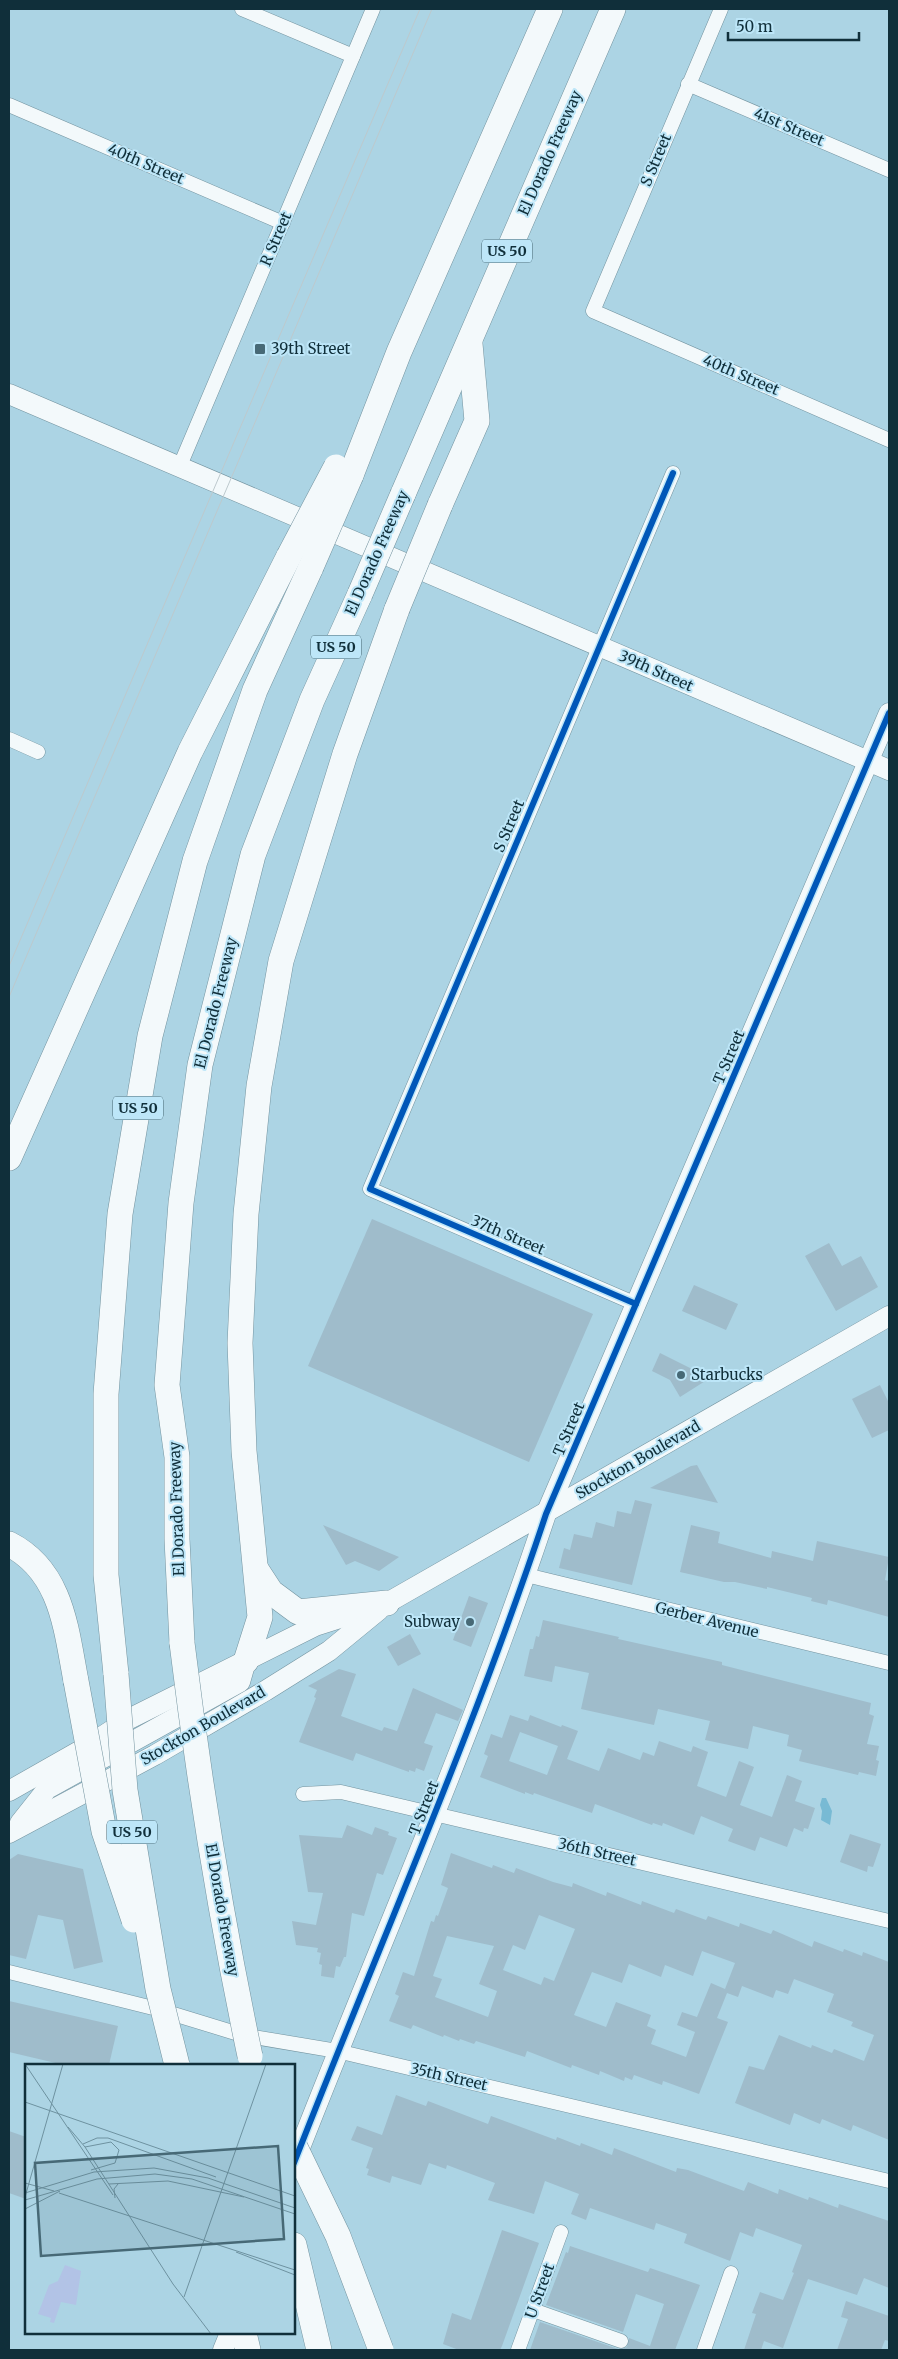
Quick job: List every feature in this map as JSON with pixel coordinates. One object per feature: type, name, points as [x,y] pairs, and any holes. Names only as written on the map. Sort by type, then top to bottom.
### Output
[{"type":"highway","points":[[9,1158],[190,752],[289,556],[344,471],[399,352],[550,9]]},
{"type":"highway","name":"El Dorado Freeway","points":[[252,2062],[230,1958],[197,1768],[182,1643],[177,1539],[177,1457],[167,1384],[181,1203],[200,1064],[253,855],[312,700],[360,594],[613,9]]},
{"type":"highway","points":[[246,1661],[260,1617],[244,1451],[240,1343],[246,1214],[259,1086],[281,961],[345,754],[397,609],[477,422],[469,340]]},
{"type":"highway","name":"US 50","points":[[177,2064],[158,1989],[125,1790],[106,1575],[106,1394],[120,1214],[150,1036],[195,861],[255,690],[311,567],[344,471]]},
{"type":"highway","points":[[9,1544],[34,1562],[48,1580],[62,1606],[104,1832],[158,1989]]},
{"type":"highway","points":[[254,1565],[271,1592],[298,1612],[387,1604]]},
{"type":"highway","points":[[295,2147],[338,2236],[381,2350]]},
{"type":"highway","points":[[295,2249],[319,2350]]},
{"type":"highway","points":[[230,2334],[231,2350]]},
{"type":"highway","points":[[244,2334],[248,2350]]},
{"type":"street","points":[[242,9],[353,56]]},
{"type":"street","name":"R Street","points":[[179,468],[373,9]]},
{"type":"street","name":"S Street","points":[[593,311],[721,9]]},
{"type":"street","name":"41st Street","points":[[688,84],[889,170]]},
{"type":"street","name":"40th Street","points":[[9,105],[283,223]]},
{"type":"street","name":"40th Street","points":[[593,311],[889,440]]},
{"type":"street","name":"39th Street","points":[[9,394],[889,770]]},
{"type":"street","name":"S Street","points":[[370,1189],[673,473]]},
{"type":"street","name":"T Street","points":[[295,2160],[337,2051],[435,1813],[526,1575],[546,1514],[889,714]]},
{"type":"street","points":[[9,739],[38,752]]},
{"type":"street","name":"37th Street","points":[[370,1189],[636,1304]]},
{"type":"street","name":"Stockton Boulevard","points":[[12,1832],[155,1755],[265,1691],[329,1651],[387,1604],[889,1316]]},
{"type":"street","name":"Gerber Avenue","points":[[526,1575],[889,1664]]},
{"type":"street","name":"Stockton Boulevard","points":[[9,1791],[129,1719],[314,1626],[387,1604]]},
{"type":"street","points":[[12,1832],[47,1789],[240,1682],[246,1661]]},
{"type":"street","name":"36th Street","points":[[303,1794],[341,1792],[889,1922]]},
{"type":"street","name":"35th Street","points":[[9,1972],[157,2009],[242,2035],[337,2051],[889,2180]]},
{"type":"street","name":"U Street","points":[[518,2350],[561,2232]]},
{"type":"street","points":[[704,2350],[731,2273]]},
{"type":"street","points":[[533,2310],[621,2341]]},
{"type":"street","points":[[224,2350],[230,2334]]},
{"type":"water","points":[[822,1798],[826,1798],[832,1811],[830,1825],[821,1820],[822,1811],[820,1805]]},
{"type":"building","points":[[372,1219],[593,1314],[529,1462],[308,1366]]},
{"type":"building","points":[[829,1243],[842,1266],[861,1256],[878,1287],[836,1311],[805,1256]]},
{"type":"building","points":[[694,1285],[738,1304],[726,1330],[682,1311]]},
{"type":"building","name":"Starbucks","points":[[660,1353],[710,1378],[680,1397],[670,1380],[652,1371]]},
{"type":"building","points":[[880,1385],[889,1403],[889,1430],[872,1438],[852,1399]]},
{"type":"building","points":[[697,1465],[718,1503],[650,1488],[691,1466]]},
{"type":"building","points":[[635,1500],[652,1504],[632,1585],[559,1568],[564,1548],[570,1550],[574,1534],[592,1538],[596,1522],[614,1527],[617,1511],[631,1514]]},
{"type":"building","points":[[323,1525],[399,1557],[379,1571],[355,1561],[346,1565]]},
{"type":"building","points":[[691,1525],[720,1532],[718,1543],[771,1558],[772,1551],[813,1561],[817,1541],[889,1557],[885,1580],[889,1581],[889,1617],[828,1600],[827,1605],[811,1601],[812,1598],[767,1587],[767,1589],[735,1582],[724,1582],[680,1572]]},
{"type":"building","name":"Subway","points":[[469,1596],[488,1603],[471,1647],[453,1640]]},
{"type":"building","points":[[543,1620],[722,1662],[722,1665],[871,1703],[869,1714],[874,1716],[867,1744],[879,1746],[876,1760],[879,1761],[876,1776],[859,1772],[858,1775],[799,1761],[802,1750],[787,1746],[789,1735],[753,1726],[748,1749],[705,1740],[710,1721],[658,1709],[654,1725],[581,1709],[589,1673],[555,1666],[552,1682],[524,1676],[530,1649],[533,1649],[536,1636],[539,1637]]},
{"type":"building","points":[[410,1634],[421,1654],[398,1666],[387,1647]]},
{"type":"building","points":[[339,1669],[356,1674],[341,1716],[382,1731],[384,1727],[397,1731],[413,1688],[463,1710],[458,1721],[436,1713],[424,1743],[433,1746],[424,1771],[416,1768],[415,1772],[409,1770],[409,1772],[356,1753],[353,1761],[299,1742],[316,1698],[314,1697],[317,1690],[308,1686]]},
{"type":"building","points":[[510,1715],[528,1721],[530,1715],[561,1727],[562,1725],[578,1731],[567,1759],[599,1771],[608,1748],[640,1760],[643,1752],[654,1756],[659,1741],[691,1752],[693,1746],[708,1752],[697,1786],[726,1797],[739,1761],[754,1767],[740,1805],[772,1817],[787,1775],[802,1781],[795,1801],[815,1808],[808,1829],[804,1828],[803,1832],[794,1828],[787,1847],[760,1837],[755,1851],[728,1841],[733,1829],[701,1816],[694,1835],[663,1823],[662,1826],[653,1823],[652,1825],[595,1804],[592,1813],[534,1793],[533,1795],[525,1792],[525,1794],[480,1777],[488,1756],[484,1754],[491,1734],[502,1738]],"holes":[[[520,1732],[558,1746],[547,1775],[509,1761]]]},
{"type":"building","points":[[347,1825],[372,1835],[375,1827],[389,1832],[388,1835],[397,1838],[383,1875],[377,1873],[364,1916],[352,1913],[346,1957],[344,1957],[340,1967],[336,1966],[334,1978],[321,1976],[322,1965],[319,1964],[321,1953],[317,1952],[318,1948],[296,1945],[292,1921],[316,1925],[323,1893],[308,1892],[299,1835],[342,1838]]},
{"type":"building","points":[[850,1834],[881,1844],[873,1867],[868,1866],[867,1872],[840,1862]]},
{"type":"building","points":[[451,1853],[492,1868],[493,1865],[514,1873],[516,1868],[553,1882],[572,1887],[573,1883],[606,1896],[607,1892],[641,1905],[642,1901],[674,1913],[676,1909],[706,1920],[708,1916],[739,1927],[740,1923],[771,1934],[773,1930],[812,1947],[814,1941],[843,1952],[844,1949],[862,1956],[863,1952],[889,1962],[889,2140],[853,2125],[851,2131],[822,2119],[820,2124],[794,2113],[790,2125],[735,2103],[749,2066],[764,2070],[779,2035],[811,2048],[812,2045],[832,2053],[834,2049],[864,2061],[874,2035],[851,2026],[853,2022],[827,2012],[834,1994],[794,1979],[788,1994],[776,1990],[773,1998],[742,1986],[738,1997],[727,1993],[717,2018],[728,2022],[699,2094],[663,2081],[662,2085],[634,2075],[632,2080],[625,2077],[624,2081],[600,2071],[599,2075],[572,2065],[571,2068],[527,2051],[525,2057],[476,2041],[474,2044],[460,2039],[459,2041],[413,2025],[411,2029],[389,2021],[399,1996],[395,1994],[403,1972],[414,1976],[431,1921],[434,1922],[436,1915],[438,1916],[448,1888],[441,1885]],"holes":[[[539,1915],[575,1929],[554,1981],[544,1977],[541,1985],[503,1970],[513,1945],[525,1950]],[[447,1936],[494,1946],[479,1984],[497,1991],[488,2017],[435,1997],[442,1979],[433,1976]],[[702,1951],[735,1963],[725,1989],[711,1983],[697,2017],[682,2012],[677,2025],[695,2032],[686,2057],[651,2044],[656,2030],[647,2026],[651,2015],[616,2002],[606,2027],[574,2015],[592,1972],[622,1983],[629,1964],[661,1977],[665,1965],[693,1976]]]},
{"type":"building","points":[[18,1854],[83,1869],[103,1962],[74,1969],[63,1920],[38,1915],[26,1959],[9,1955],[9,1860]]},
{"type":"building","points":[[9,2001],[118,2026],[109,2064],[60,2064],[9,2052]]},
{"type":"building","points":[[396,2095],[426,2106],[428,2101],[488,2124],[491,2116],[556,2140],[557,2137],[580,2146],[581,2143],[612,2155],[614,2148],[676,2172],[677,2168],[688,2170],[744,2191],[748,2182],[778,2194],[779,2189],[808,2200],[809,2197],[838,2208],[839,2204],[889,2221],[889,2288],[864,2278],[857,2295],[808,2279],[783,2348],[764,2341],[761,2350],[744,2350],[756,2314],[752,2313],[760,2292],[783,2300],[794,2273],[792,2272],[802,2245],[756,2228],[753,2237],[740,2232],[730,2261],[684,2243],[687,2234],[656,2223],[654,2230],[590,2208],[586,2220],[571,2214],[579,2194],[545,2181],[534,2214],[488,2200],[495,2183],[447,2165],[446,2169],[429,2163],[421,2185],[392,2176],[390,2183],[367,2175],[369,2169],[366,2168],[373,2148],[351,2140],[357,2126],[382,2135]]},
{"type":"building","points":[[9,2131],[25,2137],[25,2199],[9,2193]]},
{"type":"building","points":[[502,2230],[539,2243],[500,2350],[459,2350],[443,2344],[452,2313],[471,2320]]},
{"type":"building","points":[[570,2246],[648,2272],[650,2268],[700,2285],[675,2350],[530,2350],[540,2322],[618,2349],[627,2347],[629,2338],[650,2346],[664,2304],[636,2294],[623,2332],[546,2305]]},
{"type":"building","points":[[846,2301],[889,2316],[889,2341],[885,2340],[881,2350],[837,2350],[848,2319],[841,2317]]},
{"type":"tram line","points":[[9,966],[420,9]]},
{"type":"tram line","points":[[9,997],[432,9]]},
{"type":"cycle path","points":[[636,1304],[370,1189],[673,473]]},
{"type":"cycle path","points":[[295,2160],[488,1678],[546,1514],[889,713]]},
{"type":"place","name":"39th Street","points":[[260,349]]},
{"type":"place","name":"Starbucks","points":[[681,1375]]},
{"type":"place","name":"Subway","points":[[470,1622]]}]
